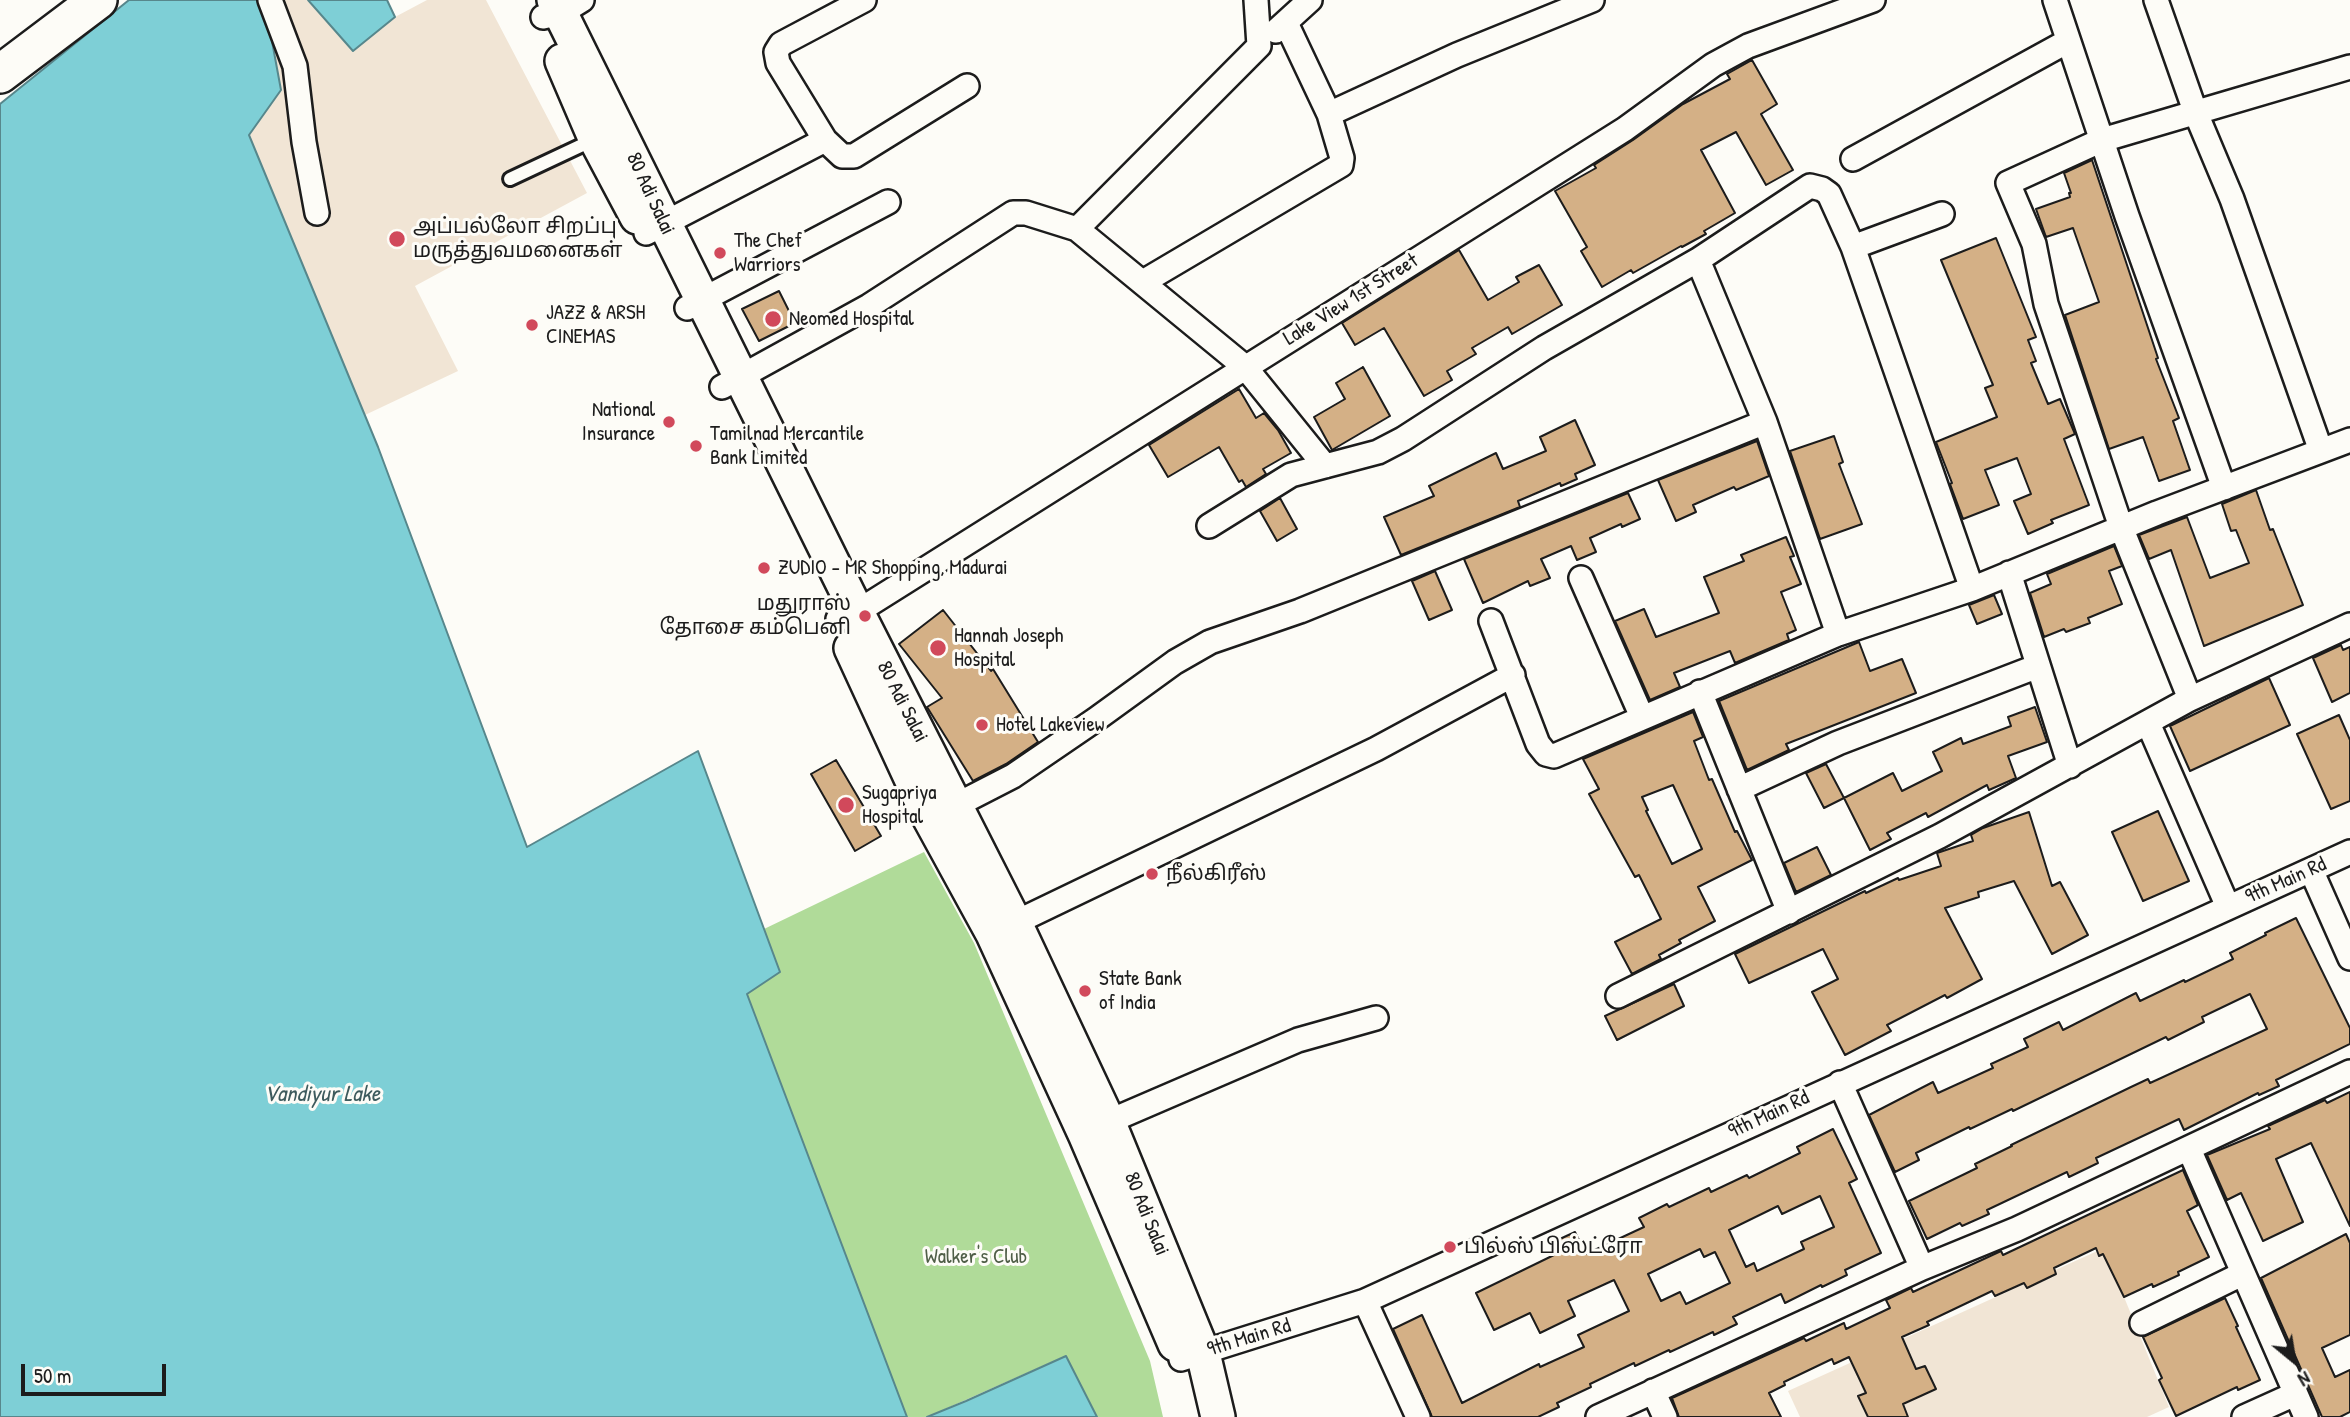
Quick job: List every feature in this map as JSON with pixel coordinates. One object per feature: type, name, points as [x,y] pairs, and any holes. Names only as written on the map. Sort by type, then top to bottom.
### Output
[{"type":"main road","points":[[0,47],[63,0]]},
{"type":"main road","points":[[0,55],[76,0]]},
{"type":"main road","points":[[0,67],[90,0]]},
{"type":"main road","points":[[0,74],[98,0]]},
{"type":"main road","name":"80 Adi Salai","points":[[555,6],[607,133],[848,616],[942,812],[1004,928],[1097,1127],[1218,1417]]},
{"type":"main road","name":"80 Adi Salai","points":[[1192,1356],[1195,1417]]},
{"type":"street","points":[[270,0],[295,66],[304,142],[317,213]]},
{"type":"street","points":[[864,0],[781,44],[776,52],[778,63],[825,140],[842,156],[854,156],[967,86]]},
{"type":"street","points":[[1256,0],[1259,46]]},
{"type":"street","points":[[1077,229],[1259,46],[1310,0]]},
{"type":"street","points":[[1329,114],[1457,55],[1592,0]]},
{"type":"street","name":"Lake View 1st Street","points":[[848,616],[1625,128],[1713,65],[1748,46],[1874,0]]},
{"type":"street","points":[[2055,0],[2224,488]]},
{"type":"street","points":[[2156,0],[2195,111],[2232,199],[2321,452]]},
{"type":"street","points":[[1143,282],[1341,166],[1342,158],[1329,114],[1286,23]]},
{"type":"street","points":[[1853,159],[2068,41]]},
{"type":"street","points":[[2190,699],[2121,527],[2046,304],[2035,244],[2007,183],[2102,140],[2350,67]]},
{"type":"street","points":[[654,228],[825,140]]},
{"type":"street","points":[[1209,526],[1291,475],[1378,452],[1403,439],[1544,348],[1698,260],[1811,186],[1829,194],[1853,247],[1972,589]]},
{"type":"street","points":[[694,304],[888,202]]},
{"type":"street","points":[[731,381],[869,306],[1013,213],[1027,213],[1077,229],[1245,367],[1325,466]]},
{"type":"street","points":[[1853,247],[1942,214]]},
{"type":"street","points":[[1698,260],[1765,422],[1838,634]]},
{"type":"street","points":[[942,812],[1013,776],[1175,662],[1210,642],[1300,611],[1765,422]]},
{"type":"street","points":[[1491,621],[1538,744],[1546,754],[1554,756],[1838,634],[1972,589],[2121,527],[2350,440]]},
{"type":"street","points":[[2009,573],[2070,766]]},
{"type":"street","points":[[1581,578],[1642,717]]},
{"type":"street","points":[[1618,996],[1940,836],[2190,699],[2350,625]]},
{"type":"street","points":[[1739,789],[1838,743],[2038,666]]},
{"type":"street","points":[[1004,928],[1376,749],[1513,676]]},
{"type":"street","points":[[1700,692],[1789,912]]},
{"type":"street","points":[[2148,723],[2228,907]]},
{"type":"street","name":"9th Main Rd","points":[[1192,1356],[1365,1301],[2350,852]]},
{"type":"street","points":[[2311,870],[2350,957]]},
{"type":"street","points":[[1097,1127],[1298,1040],[1377,1018]]},
{"type":"street","points":[[1598,1417],[1922,1268],[2017,1229],[2350,1072]]},
{"type":"street","points":[[1840,1083],[1922,1268]]},
{"type":"street","points":[[2189,1149],[2306,1417]]},
{"type":"street","points":[[2142,1323],[2242,1274]]},
{"type":"street","points":[[1365,1301],[1418,1417]]},
{"type":"street","points":[[1653,1391],[1665,1417]]},
{"type":"street","points":[[2244,1417],[2295,1394]]},
{"type":"lane","points":[[510,179],[607,133]]},
{"type":"shaded area","name":"அப்பல்லோ சிறப்பு மருத்துவமனைகள்","points":[[262,0],[308,0],[353,50],[395,17],[427,0],[486,0],[587,193],[415,286],[458,371],[365,415],[249,135],[281,90]]},
{"type":"shaded area","points":[[2104,1248],[2169,1407],[2147,1417],[1800,1417],[1788,1391]]},
{"type":"green space","name":"Walker's Club","points":[[924,852],[974,943],[1150,1361],[1163,1417],[1097,1417],[1065,1356],[927,1417],[907,1417],[747,994],[780,972],[764,929]]},
{"type":"water","name":"Vandiyur Lake","points":[[129,0],[262,0],[281,90],[249,135],[378,447],[527,847],[698,751],[780,972],[747,994],[907,1417],[0,1417],[0,104]]},
{"type":"water","points":[[308,0],[387,0],[395,17],[353,51]]},
{"type":"water","points":[[1066,1356],[1097,1417],[927,1417],[966,1401]]},
{"type":"building","points":[[1752,60],[1777,104],[1761,114],[1793,170],[1766,185],[1736,132],[1701,150],[1735,213],[1704,231],[1706,234],[1602,287],[1581,251],[1587,247],[1555,191],[1596,168],[1594,165],[1683,104],[1730,79],[1727,74]]},
{"type":"building","points":[[2092,160],[2158,358],[2156,359],[2179,418],[2173,421],[2190,470],[2159,481],[2143,437],[2109,449],[2065,315],[2099,302],[2073,228],[2046,237],[2036,209],[2070,197],[2064,173]]},
{"type":"building","points":[[1996,238],[2036,337],[2028,340],[2036,361],[2031,363],[2048,404],[2060,399],[2075,434],[2064,439],[2089,505],[2051,520],[2053,523],[2028,534],[2014,501],[2031,494],[2017,458],[1985,470],[1999,505],[1963,519],[1936,442],[1997,417],[1985,388],[1993,385],[1941,260]]},
{"type":"building","points":[[1459,250],[1488,300],[1519,282],[1516,277],[1539,265],[1562,305],[1512,334],[1508,327],[1472,348],[1476,354],[1447,371],[1452,380],[1424,396],[1384,328],[1355,345],[1342,323]]},
{"type":"building","points":[[779,291],[795,323],[759,341],[742,309]]},
{"type":"building","points":[[1363,367],[1390,416],[1332,450],[1314,417],[1345,399],[1336,383]]},
{"type":"building","points":[[1239,389],[1256,418],[1264,413],[1291,453],[1263,469],[1266,474],[1246,487],[1242,480],[1239,482],[1219,447],[1168,477],[1149,445]]},
{"type":"building","points":[[1575,420],[1595,465],[1575,474],[1577,479],[1561,486],[1560,483],[1518,501],[1520,507],[1401,555],[1384,517],[1434,496],[1429,486],[1496,453],[1503,469],[1546,451],[1540,437]]},
{"type":"building","points":[[1834,436],[1843,462],[1839,464],[1862,524],[1820,539],[1790,451]]},
{"type":"building","points":[[1757,441],[1769,476],[1736,490],[1734,487],[1693,505],[1696,512],[1676,521],[1658,480]]},
{"type":"building","points":[[2256,490],[2270,530],[2273,529],[2303,605],[2204,646],[2171,550],[2149,559],[2139,535],[2187,517],[2210,578],[2249,563],[2236,530],[2231,531],[2222,504]]},
{"type":"building","points":[[1628,493],[1640,519],[1590,538],[1596,552],[1577,560],[1571,546],[1541,559],[1550,578],[1530,586],[1528,581],[1483,603],[1464,559]]},
{"type":"building","points":[[1280,498],[1297,529],[1277,541],[1260,511]]},
{"type":"building","points":[[1786,537],[1794,556],[1790,557],[1801,584],[1781,592],[1796,630],[1787,634],[1789,640],[1735,663],[1730,651],[1674,673],[1680,687],[1650,700],[1615,621],[1644,609],[1656,637],[1719,613],[1704,577],[1744,561],[1741,555]]},
{"type":"building","points":[[2114,546],[2122,566],[2109,571],[2122,604],[2088,618],[2090,623],[2044,637],[2030,593],[2051,584],[2047,574]]},
{"type":"building","points":[[1435,571],[1452,610],[1429,620],[1412,581]]},
{"type":"building","points":[[1994,595],[2002,614],[1977,624],[1969,605]]},
{"type":"building","name":"Hotel Lakeview","points":[[943,610],[991,671],[993,669],[1038,742],[1006,764],[973,781],[927,707],[942,698],[899,644]]},
{"type":"building","points":[[1859,642],[1870,671],[1902,659],[1916,693],[1786,744],[1789,750],[1747,770],[1719,701]]},
{"type":"building","points":[[2341,645],[2343,650],[2350,647],[2350,693],[2332,702],[2313,658]]},
{"type":"building","points":[[2269,678],[2290,725],[2190,771],[2170,726]]},
{"type":"building","points":[[2035,707],[2047,742],[2008,756],[2016,778],[1989,790],[1987,785],[1928,817],[1926,813],[1887,833],[1891,839],[1870,850],[1844,798],[1893,773],[1902,791],[1942,771],[1933,752],[1961,738],[1963,744],[2011,726],[2008,717]]},
{"type":"building","points":[[1693,712],[1703,737],[1694,741],[1709,780],[1712,779],[1735,832],[1737,831],[1752,860],[1698,887],[1715,921],[1679,940],[1681,943],[1659,955],[1661,959],[1632,974],[1615,942],[1661,919],[1639,875],[1635,877],[1589,794],[1599,789],[1583,759]],"holes":[[[1673,785],[1702,849],[1672,864],[1642,797]]]},
{"type":"building","points":[[2339,715],[2350,740],[2350,801],[2331,809],[2297,734]]},
{"type":"building","name":"Sugapriya Hospital","points":[[836,760],[881,836],[855,851],[811,774]]},
{"type":"building","points":[[1826,764],[1844,798],[1824,808],[1806,773]]},
{"type":"building","points":[[2158,811],[2189,881],[2143,901],[2112,832]]},
{"type":"building","points":[[2029,812],[2052,886],[2060,882],[2088,935],[2052,954],[2014,881],[1978,892],[1979,897],[1945,908],[1982,979],[1887,1025],[1891,1031],[1845,1055],[1812,992],[1838,979],[1823,949],[1749,983],[1735,954],[1865,891],[1866,893],[1898,878],[1899,880],[1941,866],[1937,853],[1973,841],[1971,835],[1983,828]]},
{"type":"building","points":[[1817,847],[1831,875],[1796,892],[1784,863]]},
{"type":"building","points":[[2296,918],[2350,1028],[2350,1044],[2276,1080],[2279,1086],[2259,1095],[2258,1093],[2184,1130],[2179,1119],[2096,1158],[2098,1163],[2069,1177],[2067,1172],[1987,1210],[1989,1214],[1962,1226],[1960,1223],[1927,1239],[1909,1201],[1977,1168],[1975,1164],[2011,1145],[2131,1087],[2148,1079],[2150,1083],[2267,1029],[2250,994],[2202,1017],[2204,1022],[2168,1040],[2166,1037],[2013,1111],[2012,1109],[1970,1129],[1969,1127],[1916,1153],[1919,1160],[1895,1172],[1869,1115],[1933,1082],[1938,1093],[1993,1068],[1991,1064],[2028,1047],[2024,1039],[2059,1022],[2063,1030],[2136,993],[2140,1001],[2184,980],[2185,982],[2233,959],[2230,953]]},
{"type":"building","points":[[1674,984],[1684,1006],[1617,1040],[1605,1016]]},
{"type":"building","points":[[2350,1092],[2350,1226],[2311,1143],[2276,1159],[2303,1222],[2263,1241],[2241,1193],[2227,1200],[2207,1155],[2270,1129],[2268,1126],[2325,1100],[2327,1103]]},
{"type":"building","points":[[1833,1129],[1857,1179],[1849,1183],[1881,1253],[1845,1270],[1847,1275],[1822,1287],[1821,1285],[1785,1303],[1781,1294],[1733,1317],[1737,1324],[1714,1335],[1713,1332],[1635,1366],[1634,1363],[1590,1384],[1591,1387],[1557,1403],[1559,1407],[1538,1417],[1432,1417],[1393,1329],[1422,1315],[1462,1403],[1539,1364],[1540,1367],[1584,1347],[1578,1335],[1629,1311],[1614,1280],[1568,1301],[1575,1316],[1540,1333],[1530,1313],[1494,1330],[1476,1293],[1554,1255],[1549,1244],[1575,1232],[1586,1254],[1644,1227],[1639,1218],[1709,1188],[1711,1192],[1747,1175],[1749,1178],[1800,1153],[1797,1147]],"holes":[[[1820,1196],[1834,1227],[1801,1242],[1804,1249],[1757,1271],[1754,1263],[1746,1267],[1729,1230],[1778,1206],[1782,1214]],[[1700,1249],[1704,1257],[1715,1252],[1730,1283],[1686,1304],[1680,1292],[1661,1301],[1648,1274]]]},
{"type":"building","points":[[2183,1170],[2198,1205],[2187,1211],[2209,1257],[2178,1272],[2179,1275],[2124,1297],[2103,1254],[2099,1256],[2096,1248],[2054,1268],[2056,1274],[2027,1288],[2024,1283],[1995,1296],[1992,1291],[1927,1322],[1929,1325],[1902,1337],[1916,1369],[1925,1366],[1936,1389],[1903,1404],[1908,1417],[1868,1417],[1858,1396],[1866,1393],[1849,1357],[1834,1364],[1832,1359],[1784,1382],[1785,1385],[1769,1393],[1781,1417],[1679,1417],[1672,1398],[1804,1338],[1806,1341],[1844,1323],[1846,1329],[1890,1308],[1886,1300],[1911,1288],[1913,1292],[2001,1251],[2003,1255]]},
{"type":"building","points":[[2346,1234],[2350,1243],[2350,1335],[2322,1348],[2335,1377],[2350,1370],[2350,1412],[2340,1417],[2322,1417],[2261,1278]]},
{"type":"building","points":[[2225,1298],[2260,1380],[2238,1390],[2237,1387],[2176,1416],[2143,1337]]},
{"type":"place","name":"அப்பல்லோ சிறப்பு மருத்துவமனைகள்","points":[[397,239]]},
{"type":"place","name":"The Chef Warriors","points":[[720,253]]},
{"type":"place","name":"Neomed Hospital","points":[[773,319]]},
{"type":"place","name":"JAZZ & ARSH CINEMAS","points":[[532,325]]},
{"type":"place","name":"National Insurance","points":[[669,422]]},
{"type":"place","name":"Tamilnad Mercantile Bank Limited","points":[[696,446]]},
{"type":"place","name":"ZUDIO - MR Shopping, Madurai","points":[[764,568]]},
{"type":"place","name":"மதுராஸ் தோசை கம்பெனி","points":[[865,616]]},
{"type":"place","name":"Hannah Joseph Hospital","points":[[938,648]]},
{"type":"place","name":"Hotel Lakeview","points":[[982,725]]},
{"type":"place","name":"Sugapriya Hospital","points":[[846,805]]},
{"type":"place","name":"நீல்கிரீஸ்","points":[[1152,874]]},
{"type":"place","name":"State Bank of India","points":[[1085,991]]},
{"type":"place","name":"பில்ஸ் பிஸ்ட்ரோ","points":[[1450,1247]]}]
